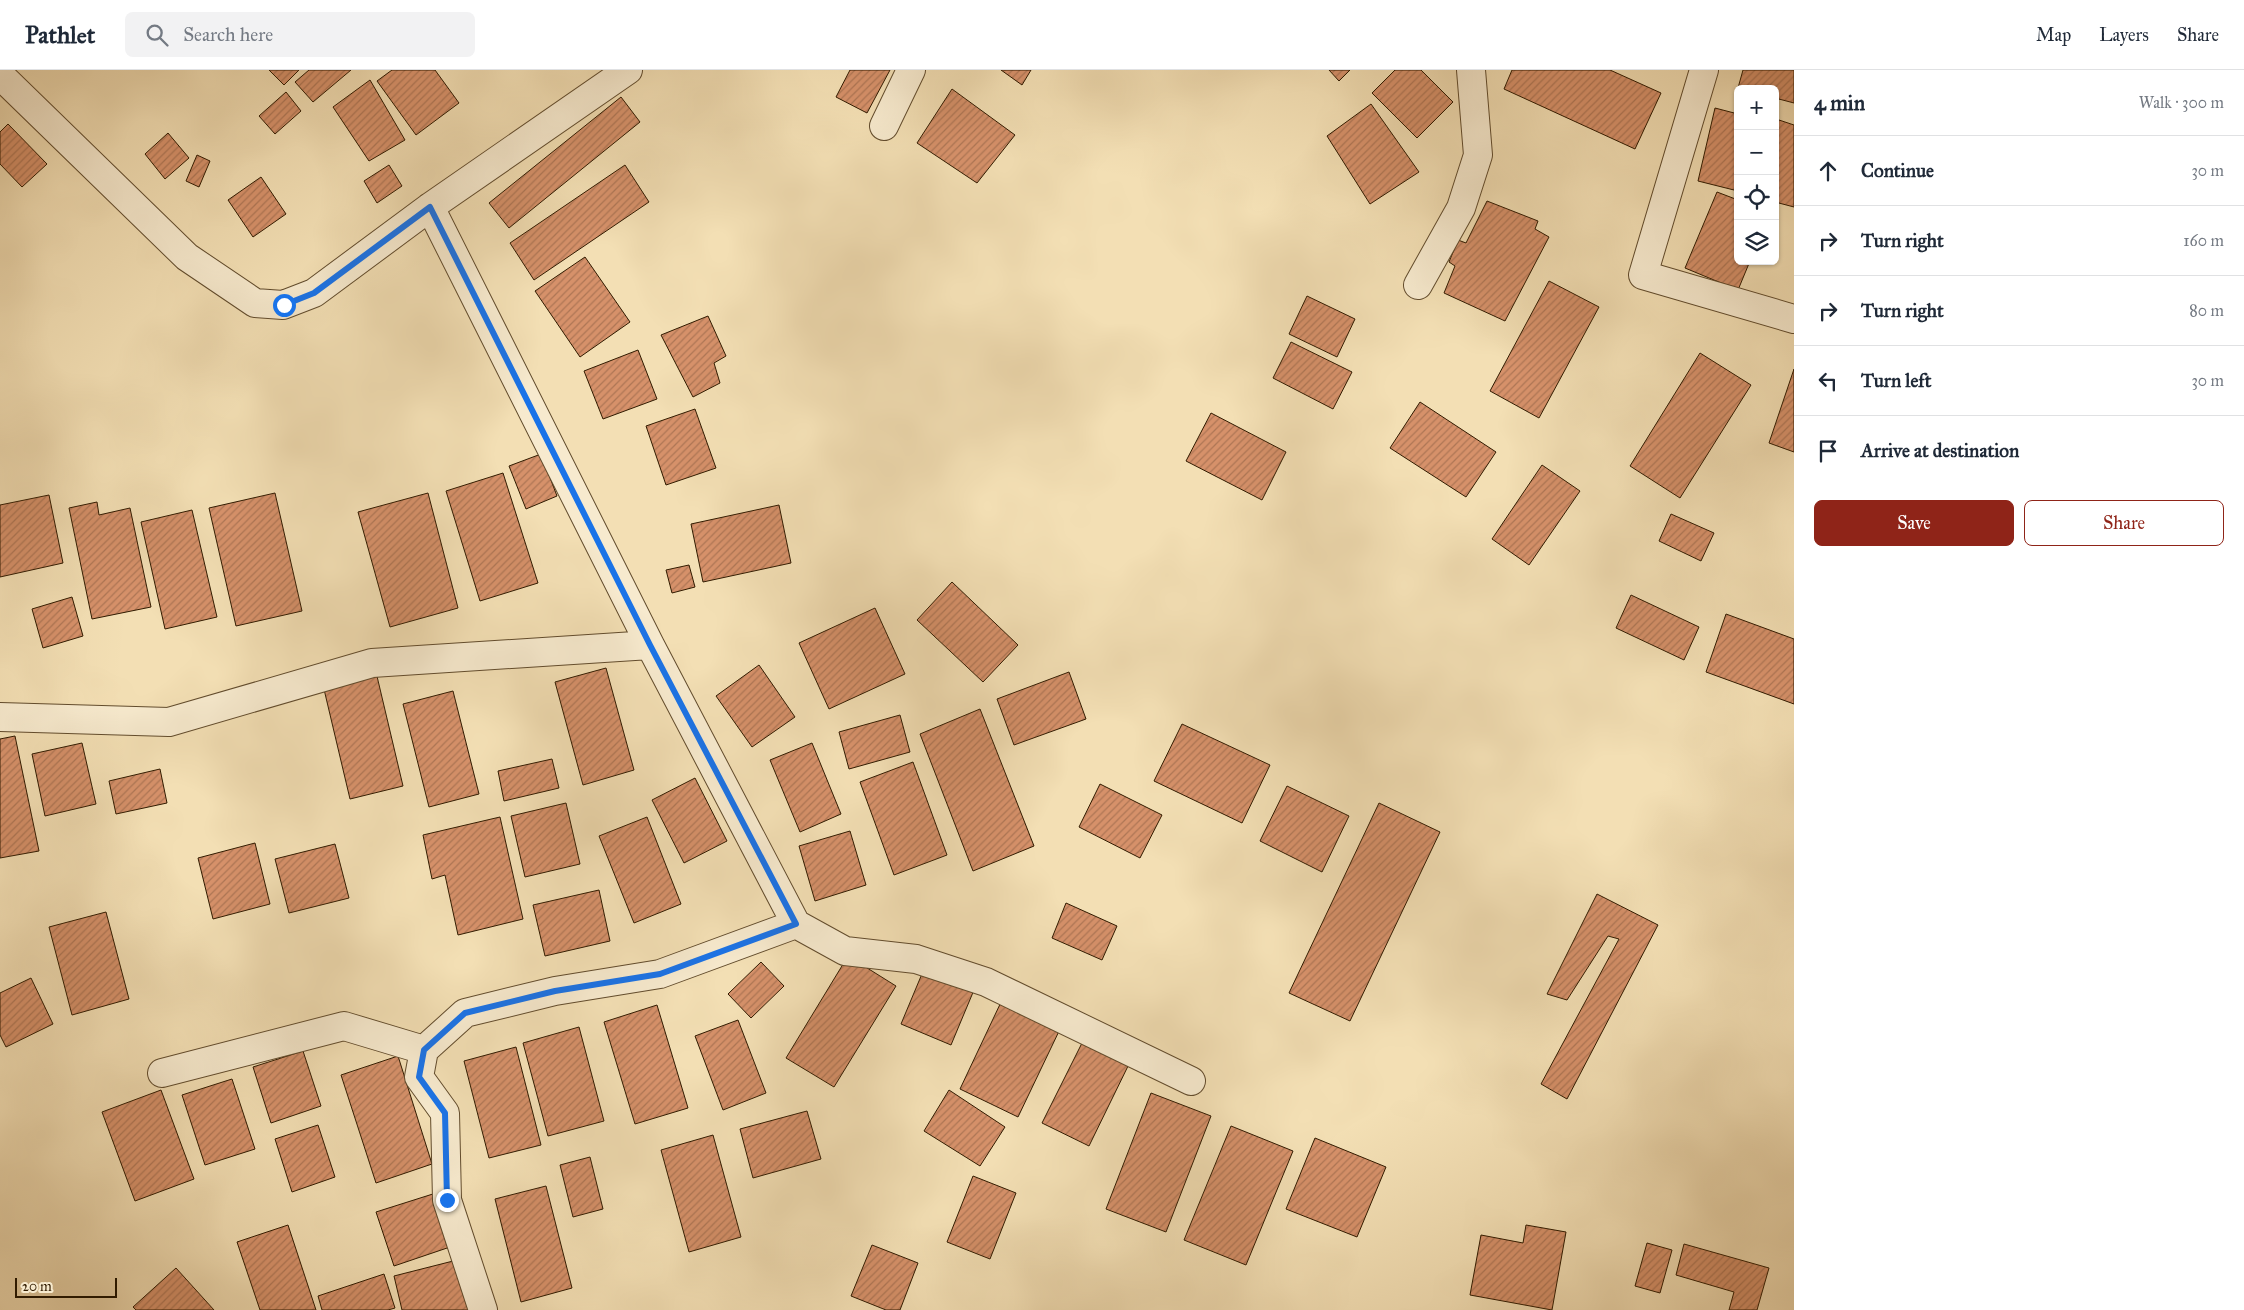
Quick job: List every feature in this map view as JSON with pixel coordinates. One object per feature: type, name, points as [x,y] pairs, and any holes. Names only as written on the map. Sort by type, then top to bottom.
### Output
[{"type":"street","points":[[0,74],[187,257],[255,303],[284,305],[314,293],[430,207],[628,70]]},
{"type":"street","points":[[884,126],[911,70]]},
{"type":"street","points":[[1418,284],[1462,208],[1478,155],[1471,70]]},
{"type":"street","points":[[1704,70],[1643,275],[1794,319]]},
{"type":"street","points":[[430,207],[650,645],[796,924],[845,951],[916,959],[986,982],[1191,1081]]},
{"type":"street","points":[[0,717],[169,722],[372,663],[650,645]]},
{"type":"street","points":[[483,1310],[447,1200],[445,1113],[419,1077],[424,1050],[465,1013],[555,991],[660,974],[796,924]]},
{"type":"street","points":[[162,1073],[344,1026],[424,1050]]},
{"type":"building","points":[[269,70],[299,70],[284,85]]},
{"type":"building","points":[[309,70],[351,70],[313,102],[295,82]]},
{"type":"building","points":[[392,70],[435,70],[459,103],[416,135],[377,81]]},
{"type":"building","points":[[850,70],[890,70],[867,113],[836,97]]},
{"type":"building","points":[[1001,70],[1031,70],[1022,85]]},
{"type":"building","points":[[1329,70],[1350,70],[1339,81]]},
{"type":"building","points":[[1395,70],[1421,70],[1453,102],[1417,138],[1372,93]]},
{"type":"building","points":[[1512,70],[1610,70],[1661,93],[1635,149],[1504,89]]},
{"type":"building","points":[[1743,70],[1794,70],[1794,103],[1779,99],[1779,85],[1739,85]]},
{"type":"building","points":[[370,80],[405,140],[369,161],[333,107]]},
{"type":"building","points":[[952,89],[1015,135],[977,183],[917,143]]},
{"type":"building","points":[[286,92],[301,111],[275,134],[259,116]]},
{"type":"building","points":[[621,97],[640,122],[509,228],[489,203]]},
{"type":"building","points":[[1371,104],[1419,172],[1370,204],[1327,136]]},
{"type":"building","points":[[1715,108],[1734,113],[1734,190],[1698,181]]},
{"type":"building","points":[[1779,120],[1794,125],[1794,207],[1779,203]]},
{"type":"building","points":[[8,124],[47,164],[22,187],[0,164],[0,132]]},
{"type":"building","points":[[168,133],[189,158],[165,179],[145,154]]},
{"type":"building","points":[[197,155],[210,161],[199,187],[186,181]]},
{"type":"building","points":[[389,165],[402,186],[377,203],[364,181]]},
{"type":"building","points":[[625,165],[649,202],[534,280],[510,243]]},
{"type":"building","points":[[261,177],[286,214],[253,237],[228,200]]},
{"type":"building","points":[[1717,192],[1734,198],[1734,265],[1748,265],[1738,290],[1685,268]]},
{"type":"building","points":[[1487,201],[1538,221],[1535,229],[1549,237],[1505,321],[1444,293],[1455,266],[1449,262],[1458,240],[1466,243]]},
{"type":"building","points":[[585,257],[630,322],[580,357],[535,291]]},
{"type":"building","points":[[1549,281],[1599,307],[1539,418],[1490,391]]},
{"type":"building","points":[[1307,296],[1355,319],[1337,357],[1289,334]]},
{"type":"building","points":[[708,316],[726,356],[714,363],[720,383],[693,397],[661,335]]},
{"type":"building","points":[[1291,342],[1352,372],[1333,409],[1273,378]]},
{"type":"building","points":[[638,350],[657,399],[603,419],[584,371]]},
{"type":"building","points":[[1700,353],[1751,385],[1680,498],[1630,466]]},
{"type":"building","points":[[1794,369],[1794,452],[1769,443]]},
{"type":"building","points":[[1420,402],[1496,452],[1466,497],[1390,448]]},
{"type":"building","points":[[695,409],[716,468],[666,485],[646,426]]},
{"type":"building","points":[[1211,413],[1286,452],[1262,500],[1186,461]]},
{"type":"building","points":[[541,454],[557,496],[526,509],[509,466]]},
{"type":"building","points":[[1542,465],[1580,491],[1529,565],[1492,539]]},
{"type":"building","points":[[503,473],[538,583],[480,601],[446,491]]},
{"type":"building","points":[[275,493],[302,611],[236,626],[209,508]]},
{"type":"building","points":[[428,493],[458,608],[390,627],[358,512]]},
{"type":"building","points":[[49,495],[63,563],[0,577],[0,505]]},
{"type":"building","points":[[97,502],[99,515],[130,508],[151,607],[92,619],[69,508]]},
{"type":"building","points":[[779,505],[791,563],[703,582],[691,524]]},
{"type":"building","points":[[192,510],[217,617],[165,629],[141,522]]},
{"type":"building","points":[[1671,514],[1714,533],[1701,561],[1659,541]]},
{"type":"building","points":[[689,565],[695,587],[672,593],[666,570]]},
{"type":"building","points":[[952,582],[1018,645],[983,682],[917,620]]},
{"type":"building","points":[[1631,595],[1699,627],[1684,660],[1616,628]]},
{"type":"building","points":[[72,597],[83,636],[43,648],[32,609]]},
{"type":"building","points":[[875,608],[905,674],[829,709],[799,643]]},
{"type":"building","points":[[1726,614],[1794,639],[1794,704],[1706,672]]},
{"type":"building","points":[[759,665],[795,717],[752,747],[716,696]]},
{"type":"building","points":[[606,668],[634,770],[583,785],[555,682]]},
{"type":"building","points":[[376,672],[403,786],[350,799],[323,685]]},
{"type":"building","points":[[1069,672],[1086,719],[1014,745],[997,699]]},
{"type":"building","points":[[453,691],[479,794],[429,807],[403,704]]},
{"type":"building","points":[[980,709],[1034,846],[973,871],[920,734]]},
{"type":"building","points":[[900,715],[910,752],[849,769],[839,732]]},
{"type":"building","points":[[1182,724],[1270,765],[1242,823],[1154,781]]},
{"type":"building","points":[[15,736],[39,851],[0,858],[0,739]]},
{"type":"building","points":[[82,743],[96,804],[45,816],[32,754]]},
{"type":"building","points":[[812,743],[841,814],[800,832],[770,760]]},
{"type":"building","points":[[552,759],[559,788],[504,801],[498,771]]},
{"type":"building","points":[[913,762],[947,855],[894,875],[860,782]]},
{"type":"building","points":[[160,769],[167,803],[116,814],[109,781]]},
{"type":"building","points":[[695,778],[727,841],[684,863],[652,800]]},
{"type":"building","points":[[1100,784],[1162,815],[1140,858],[1079,827]]},
{"type":"building","points":[[1287,786],[1349,816],[1322,872],[1260,841]]},
{"type":"building","points":[[566,803],[580,864],[525,877],[511,816]]},
{"type":"building","points":[[1379,803],[1440,832],[1350,1021],[1289,993]]},
{"type":"building","points":[[500,817],[523,919],[458,935],[445,875],[432,879],[423,835]]},
{"type":"building","points":[[647,817],[681,904],[634,923],[599,836]]},
{"type":"building","points":[[850,831],[866,885],[815,901],[799,846]]},
{"type":"building","points":[[255,843],[270,904],[213,919],[198,858]]},
{"type":"building","points":[[335,844],[349,898],[289,913],[275,859]]},
{"type":"building","points":[[599,890],[610,941],[545,956],[533,905]]},
{"type":"building","points":[[1597,894],[1658,925],[1567,1099],[1541,1084],[1619,939],[1608,936],[1567,1000],[1547,994]]},
{"type":"building","points":[[1066,903],[1117,926],[1102,960],[1052,938]]},
{"type":"building","points":[[106,912],[129,999],[72,1015],[49,927]]},
{"type":"building","points":[[848,956],[896,986],[834,1087],[786,1058]]},
{"type":"building","points":[[761,962],[784,986],[751,1018],[728,994]]},
{"type":"building","points":[[924,969],[974,990],[951,1045],[901,1024]]},
{"type":"building","points":[[31,978],[53,1024],[6,1047],[0,1035],[0,993]]},
{"type":"building","points":[[1002,1000],[1061,1027],[1018,1117],[960,1089]]},
{"type":"building","points":[[657,1005],[688,1108],[635,1124],[604,1022]]},
{"type":"building","points":[[738,1020],[766,1093],[723,1110],[695,1036]]},
{"type":"building","points":[[579,1027],[604,1121],[548,1136],[523,1043]]},
{"type":"building","points":[[1084,1039],[1130,1062],[1089,1146],[1042,1123]]},
{"type":"building","points":[[516,1047],[541,1145],[489,1158],[464,1061]]},
{"type":"building","points":[[303,1051],[321,1106],[271,1123],[253,1067]]},
{"type":"building","points":[[398,1056],[432,1164],[376,1183],[341,1075]]},
{"type":"building","points":[[232,1079],[255,1149],[205,1165],[182,1095]]},
{"type":"building","points":[[161,1090],[194,1179],[135,1201],[102,1112]]},
{"type":"building","points":[[949,1090],[1005,1127],[980,1166],[924,1131]]},
{"type":"building","points":[[1151,1093],[1211,1116],[1166,1232],[1106,1209]]},
{"type":"building","points":[[807,1111],[821,1159],[753,1178],[740,1129]]},
{"type":"building","points":[[318,1125],[335,1177],[292,1192],[275,1139]]},
{"type":"building","points":[[1231,1126],[1293,1151],[1246,1265],[1184,1240]]},
{"type":"building","points":[[713,1135],[741,1237],[689,1252],[661,1150]]},
{"type":"building","points":[[1315,1138],[1386,1167],[1357,1237],[1286,1209]]},
{"type":"building","points":[[590,1157],[603,1209],[573,1217],[560,1165]]},
{"type":"building","points":[[973,1176],[1016,1193],[990,1259],[947,1242]]},
{"type":"building","points":[[546,1186],[572,1288],[521,1302],[495,1199]]},
{"type":"building","points":[[436,1193],[453,1246],[394,1266],[376,1212]]},
{"type":"building","points":[[288,1225],[316,1310],[260,1310],[237,1242]]},
{"type":"building","points":[[1526,1225],[1566,1232],[1552,1310],[1470,1295],[1481,1235],[1523,1243]]},
{"type":"building","points":[[1647,1243],[1672,1250],[1660,1293],[1635,1286]]},
{"type":"building","points":[[1684,1244],[1769,1268],[1757,1310],[1729,1310],[1734,1292],[1676,1275]]},
{"type":"building","points":[[872,1245],[918,1263],[900,1310],[886,1310],[851,1296]]},
{"type":"building","points":[[461,1259],[473,1310],[402,1310],[394,1276]]},
{"type":"building","points":[[176,1268],[214,1310],[136,1310],[133,1307]]},
{"type":"building","points":[[384,1274],[395,1308],[388,1310],[322,1310],[318,1296]]},
{"type":"route","points":[[284,305],[314,293],[430,207],[650,645],[796,924],[660,974],[555,991],[465,1013],[424,1050],[419,1077],[445,1113],[447,1200]]}]
